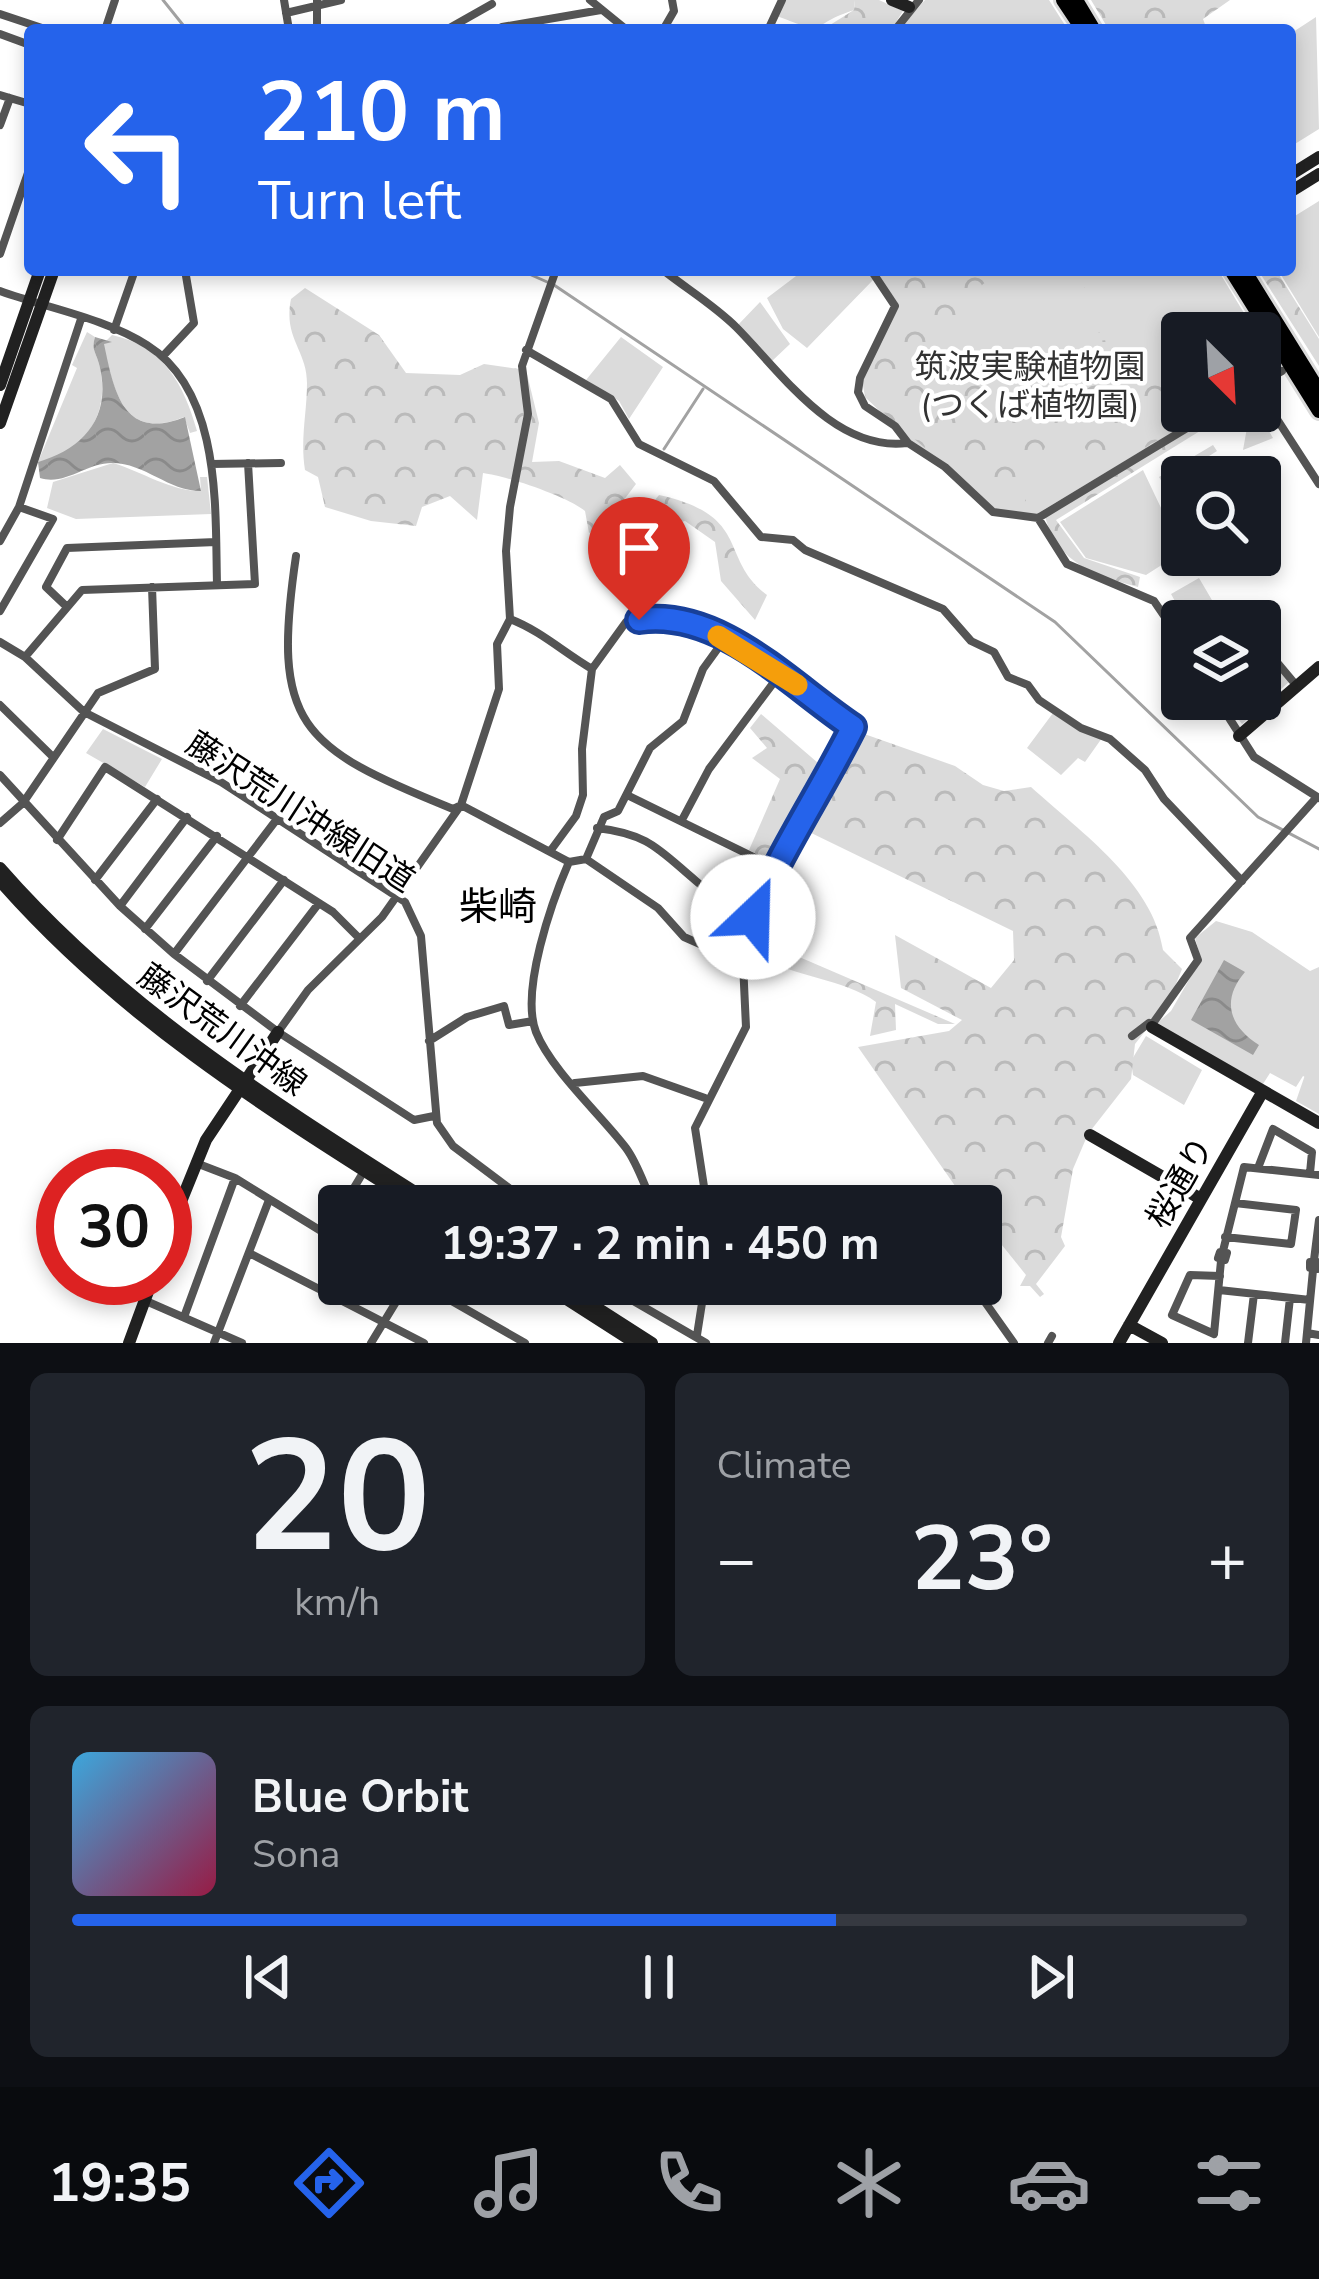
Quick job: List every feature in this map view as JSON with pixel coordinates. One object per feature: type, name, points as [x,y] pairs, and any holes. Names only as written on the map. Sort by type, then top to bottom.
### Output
[{"type":"main road","points":[[1235,276],[1319,411]]},
{"type":"main road","points":[[1248,276],[1319,391]]},
{"type":"street","points":[[284,0],[288,24]]},
{"type":"street","points":[[286,13],[341,0]]},
{"type":"street","points":[[590,0],[619,24]]},
{"type":"street","points":[[892,0],[914,3]]},
{"type":"street","points":[[456,24],[491,2]]},
{"type":"street","points":[[528,24],[601,10]]},
{"type":"street","points":[[0,14],[30,24]]},
{"type":"street","points":[[0,124],[5,97]]},
{"type":"street","points":[[0,254],[24,184]]},
{"type":"street","points":[[0,424],[39,276]]},
{"type":"street","points":[[0,386],[51,276]]},
{"type":"street","points":[[114,330],[133,276]]},
{"type":"street","points":[[163,356],[194,323],[186,276]]},
{"type":"street","points":[[671,276],[733,323],[823,415],[853,433],[892,445],[908,443]]},
{"type":"street","points":[[875,276],[895,307],[868,355],[858,392],[865,406],[895,425],[908,443],[945,467],[993,512],[1038,518],[1180,432]]},
{"type":"street","points":[[192,1173],[206,1140],[308,990],[398,896],[461,805],[494,711],[497,644],[510,619],[506,551],[528,414],[522,366],[553,279]]},
{"type":"street","points":[[0,291],[114,330],[163,356],[187,389],[211,464],[217,584]]},
{"type":"street","points":[[0,541],[19,507],[81,320]]},
{"type":"street","points":[[526,350],[611,399],[639,444],[714,481],[761,537],[793,539],[806,550],[943,609],[970,641],[994,652],[1008,677],[1028,685],[1039,700],[1081,728],[1110,740],[1145,770],[1164,799],[1242,881]]},
{"type":"street","points":[[1281,423],[1319,484]]},
{"type":"street","points":[[25,657],[82,590],[255,584],[248,463]]},
{"type":"street","points":[[211,464],[281,463]]},
{"type":"street","points":[[0,611],[53,518],[19,507]]},
{"type":"street","points":[[1038,518],[1067,564],[1154,601],[1161,611]]},
{"type":"street","points":[[66,607],[46,587],[67,548],[216,542]]},
{"type":"street","points":[[296,556],[284,644],[303,723],[327,746],[393,784],[453,808],[461,805],[568,862],[586,859],[658,908],[684,937],[742,963]]},
{"type":"street","points":[[0,823],[23,803],[98,693],[155,669],[152,587]]},
{"type":"street","points":[[551,850],[576,816],[584,795],[582,749],[592,669],[626,622],[679,618],[780,674],[853,727],[829,782],[774,868],[753,917],[742,963],[746,1027],[695,1128],[704,1185]]},
{"type":"street","points":[[510,619],[539,631],[550,644],[592,669]]},
{"type":"street","points":[[586,859],[604,817],[618,812],[650,748],[682,721],[703,669],[724,640]]},
{"type":"street","name":"藤沢荒川沖線旧道","points":[[0,642],[25,657],[84,712],[186,762],[398,896],[412,911],[421,936],[434,1116]]},
{"type":"street","points":[[1281,667],[1297,686]]},
{"type":"street","points":[[1239,736],[1319,667]]},
{"type":"street","points":[[683,818],[709,769],[780,674]]},
{"type":"street","points":[[0,704],[53,757]]},
{"type":"street","points":[[1132,1036],[1168,1008],[1198,960],[1190,938],[1318,797],[1261,763],[1229,720]]},
{"type":"street","points":[[57,840],[105,767],[319,903],[359,938]]},
{"type":"street","points":[[0,775],[120,906],[207,981],[414,1120],[434,1116],[453,1146],[505,1185]]},
{"type":"street","points":[[627,795],[674,819],[683,818],[774,868]]},
{"type":"street","points":[[95,880],[158,799]]},
{"type":"street","points":[[120,906],[187,817]]},
{"type":"street","points":[[174,954],[278,819]]},
{"type":"street","points":[[598,828],[629,832],[646,841],[753,917]]},
{"type":"street","points":[[145,929],[217,836]]},
{"type":"street","points":[[568,862],[540,951],[533,1021],[545,1051],[575,1084],[601,1125],[626,1148],[644,1185]]},
{"type":"street","name":"藤沢荒川沖線","points":[[0,868],[118,986],[242,1087],[403,1185]]},
{"type":"street","points":[[207,981],[284,880]]},
{"type":"street","name":"藤沢荒川沖線","points":[[0,881],[116,996],[386,1185]]},
{"type":"street","points":[[241,1006],[319,903]]},
{"type":"street","points":[[429,1041],[489,1009],[504,1006],[509,1025],[533,1021]]},
{"type":"street","points":[[1150,1025],[1319,1123]]},
{"type":"street","points":[[575,1084],[643,1076],[706,1099]]},
{"type":"street","name":"桜通り","points":[[1119,1343],[1263,1091]]},
{"type":"street","points":[[1220,1276],[1190,1275],[1172,1315],[1214,1334],[1225,1237],[1244,1167],[1314,1174],[1312,1152],[1273,1129],[1258,1168]]},
{"type":"street","points":[[1090,1135],[1201,1199]]},
{"type":"street","points":[[196,1163],[235,1178],[318,1231]]},
{"type":"street","points":[[356,1185],[364,1171]]},
{"type":"street","points":[[184,1317],[235,1178]]},
{"type":"street","points":[[214,1343],[269,1200]]},
{"type":"street","points":[[1225,1237],[1291,1244],[1296,1210],[1235,1203]]},
{"type":"street","points":[[1319,1220],[1306,1338],[1319,1335]]},
{"type":"street","points":[[249,1253],[424,1343]]},
{"type":"street","points":[[1219,1290],[1310,1300]]},
{"type":"street","points":[[1248,1343],[1254,1294]]},
{"type":"street","points":[[1285,1343],[1289,1298]]},
{"type":"street","points":[[129,1343],[144,1305]]},
{"type":"street","points":[[156,1305],[242,1343]]},
{"type":"street","points":[[370,1343],[395,1305]]},
{"type":"street","points":[[459,1305],[525,1343]]},
{"type":"street","points":[[576,1305],[635,1343]]},
{"type":"street","points":[[597,1305],[652,1343]]},
{"type":"street","points":[[643,1305],[706,1343]]},
{"type":"street","points":[[698,1335],[702,1305]]},
{"type":"street","points":[[987,1305],[1014,1343]]},
{"type":"street","points":[[1130,1324],[1162,1343]]},
{"type":"green space","points":[[786,0],[855,0],[854,10],[822,24],[799,24],[777,16]]},
{"type":"green space","points":[[855,0],[879,0],[903,11],[895,24],[832,24],[854,10]]},
{"type":"green space","points":[[925,0],[1049,0],[1064,24],[903,24]]},
{"type":"green space","points":[[1091,0],[1230,0],[1203,19],[1205,24],[1105,24]]},
{"type":"green space","points":[[1316,17],[1319,129],[1296,143],[1296,30]]},
{"type":"green space","points":[[1319,201],[1319,337],[1282,276],[1296,276],[1296,215]]},
{"type":"green space","points":[[796,276],[874,279],[807,348],[783,329],[767,298]]},
{"type":"green space","name":"筑波実験植物園 (つくば植物園)","points":[[878,276],[1222,276],[1243,312],[1161,312],[1161,432],[1173,432],[1035,515],[998,510],[973,494],[948,465],[911,441],[865,397],[862,380],[897,302]]},
{"type":"green space","points":[[899,276],[998,276],[983,284],[948,331],[954,359],[982,382],[1028,371],[1083,345],[1124,341],[1149,348],[1161,341],[1161,432],[1172,432],[1124,460],[1097,465],[1078,438],[1045,447],[1036,466],[1018,480],[1026,501],[998,510],[865,397],[868,373],[903,301],[896,279]]},
{"type":"green space","points":[[1065,276],[1078,276],[1108,327],[1099,333]]},
{"type":"green space","points":[[1262,276],[1280,276],[1319,339],[1319,366]]},
{"type":"green space","points":[[305,288],[379,335],[406,373],[460,375],[484,364],[526,370],[539,423],[532,462],[559,461],[605,478],[620,465],[636,484],[607,522],[589,533],[585,511],[577,505],[483,473],[477,520],[450,496],[422,507],[416,526],[371,521],[325,507],[318,477],[305,470],[306,372],[290,324],[291,299]]},
{"type":"green space","points":[[760,302],[790,344],[771,362],[737,326]]},
{"type":"green space","points":[[87,332],[95,337],[102,382],[98,415],[69,450],[38,462],[77,368],[72,365]]},
{"type":"green space","points":[[112,335],[145,348],[169,370],[186,398],[197,431],[190,433],[184,417],[147,423],[125,407],[103,344]]},
{"type":"green space","points":[[621,337],[663,367],[629,419],[619,401],[586,380]]},
{"type":"green space","points":[[1187,432],[1198,432],[1056,520],[1084,558],[1140,577],[1138,587],[1093,572],[1069,557],[1045,517]]},
{"type":"green space","points":[[1246,432],[1269,432],[1273,438],[1243,450]]},
{"type":"green space","points":[[1213,445],[1217,451],[1209,456],[1194,456]]},
{"type":"green space","points":[[113,463],[190,490],[201,491],[200,477],[207,477],[211,514],[76,519],[47,508],[53,482]]},
{"type":"green space","points":[[1143,470],[1161,508],[1161,565],[1146,575],[1086,558],[1060,522]]},
{"type":"green space","points":[[659,495],[689,504],[722,526],[752,581],[767,595],[755,620],[721,581],[715,542],[685,521],[658,533],[650,542],[642,566],[640,609],[701,611],[724,627],[719,636],[679,618],[629,621],[634,526]]},
{"type":"green space","points":[[1199,578],[1212,600],[1174,600],[1171,594]]},
{"type":"green space","points":[[1053,713],[1102,738],[1085,762],[1078,758],[1061,775],[1027,748]]},
{"type":"green space","points":[[761,714],[825,769],[773,863],[749,850],[780,779],[752,758],[767,748],[750,728]]},
{"type":"green space","points":[[103,729],[162,759],[145,787],[86,753]]},
{"type":"green space","points":[[853,730],[955,766],[983,785],[1004,791],[1031,787],[1131,881],[1157,926],[1163,950],[1182,969],[1169,1001],[1135,1044],[1131,1079],[1088,1134],[1073,1169],[1061,1237],[1065,1246],[1036,1284],[1044,1294],[1040,1297],[1030,1286],[1020,1286],[1026,1275],[1002,1245],[1002,1185],[954,1185],[858,1047],[949,1031],[962,1020],[901,988],[895,935],[991,988],[1014,960],[1013,931],[803,829]]},
{"type":"green space","points":[[1216,921],[1252,932],[1310,971],[1319,967],[1319,1084],[1303,1076],[1296,1087],[1270,1073],[1263,1084],[1156,1024],[1171,1011],[1201,959],[1195,938]]},
{"type":"green space","points":[[753,937],[955,1024],[938,1024],[895,1004],[896,1030],[870,1036],[876,1002],[844,986],[773,963],[748,945]]},
{"type":"green space","points":[[1146,1036],[1202,1070],[1184,1105],[1133,1075],[1131,1061]]},
{"type":"green space","points":[[1305,1075],[1319,1083],[1319,1114],[1296,1101]]},
{"type":"water","points":[[95,337],[112,342],[104,344],[112,379],[125,408],[135,417],[164,423],[185,417],[201,491],[112,463],[58,479],[40,478],[38,462],[81,439],[98,415],[102,383]]},
{"type":"water","points":[[1224,960],[1245,972],[1231,1002],[1235,1021],[1259,1045],[1253,1055],[1191,1020]]},
{"type":"waterway","points":[[163,0],[182,24]]},
{"type":"waterway","points":[[534,276],[554,285],[1055,622],[1258,817],[1319,849]]},
{"type":"waterway","points":[[664,449],[703,389]]},
{"type":"slow traffic","points":[[718,636],[797,685]]},
{"type":"district","name":"柴崎","points":[[498,906]]},
{"type":"route","points":[[639,620],[665,616],[707,629],[812,694],[853,727],[829,782],[774,868],[753,917]]}]
